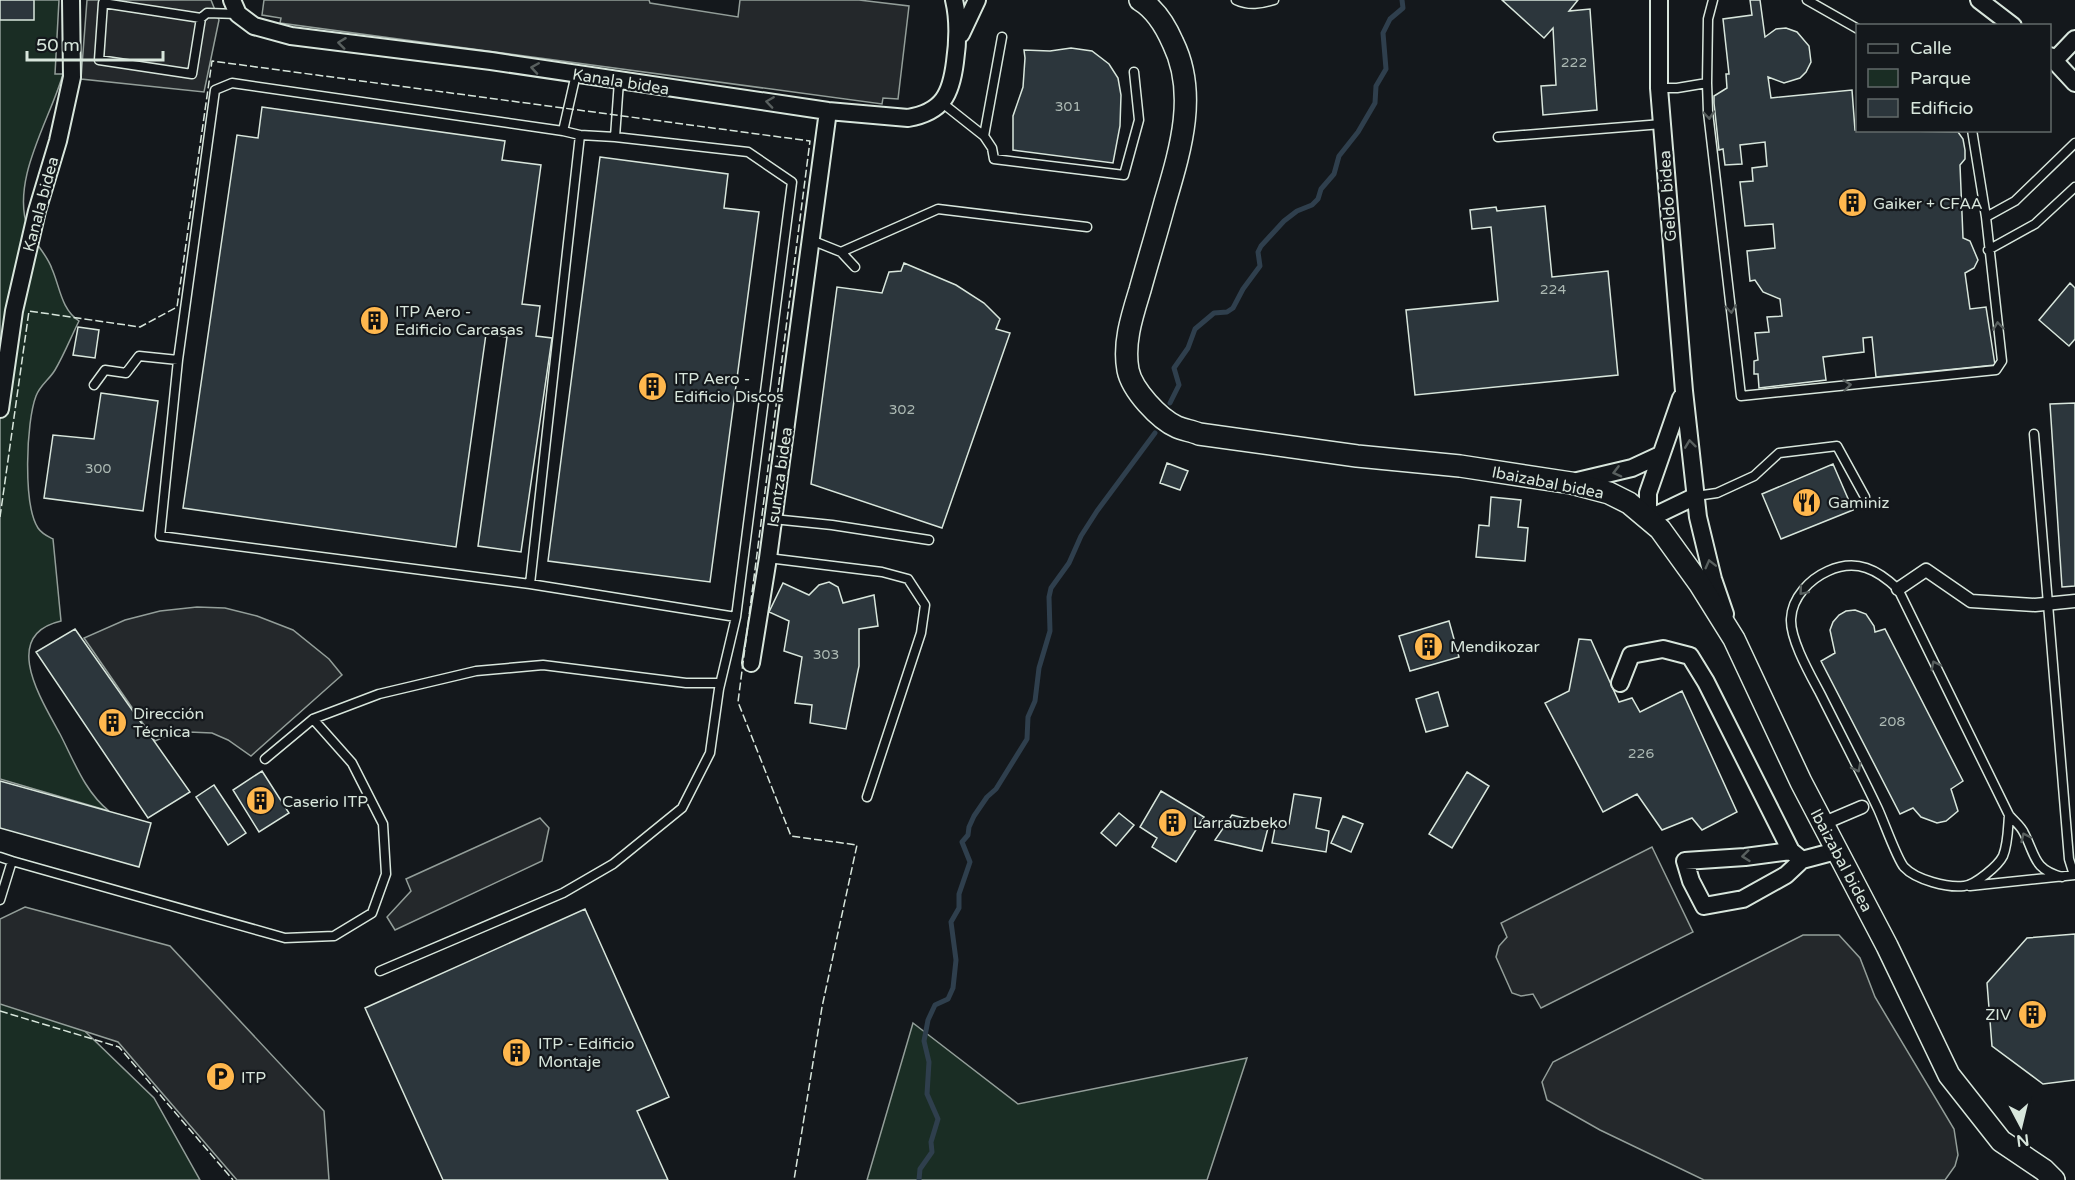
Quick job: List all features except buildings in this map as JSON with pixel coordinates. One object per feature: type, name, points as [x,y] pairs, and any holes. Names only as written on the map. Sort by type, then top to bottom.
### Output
[{"type":"street","name":"Kanala bidea","points":[[0,409],[17,300],[36,211],[58,141],[72,77],[71,0]]},
{"type":"street","points":[[941,102],[952,84],[958,41],[954,0]]},
{"type":"street","points":[[958,41],[976,0]]},
{"type":"street","name":"Ibaizabal bidea","points":[[1140,0],[1165,25],[1178,53],[1185,94],[1181,145],[1126,345],[1131,381],[1140,394],[1159,414],[1176,426],[1199,434],[1329,452],[1460,466],[1571,483],[1610,493],[1629,503],[1660,529],[1699,583],[1734,639],[1822,824],[1881,936],[1949,1075],[2001,1141],[2049,1175],[2069,1180]]},
{"type":"street","name":"Geldo bidea","points":[[1659,0],[1659,88],[1683,391],[1698,517],[1713,579],[1734,639]]},
{"type":"street","points":[[1979,0],[2010,24]]},
{"type":"street","name":"Kanala bidea","points":[[235,7],[254,26],[291,36],[828,111],[909,118],[932,110],[941,102]]},
{"type":"street","points":[[2075,39],[2052,59],[2075,83]]},
{"type":"street","name":"Isuntza bidea","points":[[751,663],[768,558],[828,111]]},
{"type":"street","points":[[1683,391],[1648,492],[1648,519],[1696,496]]},
{"type":"street","points":[[1571,483],[1632,468],[1660,455]]},
{"type":"street","points":[[1898,589],[1926,570],[1971,601],[2048,605],[2075,601]]},
{"type":"street","points":[[1620,683],[1631,655],[1663,649],[1690,656],[1706,682],[1796,856]]},
{"type":"street","points":[[1822,824],[1862,807]]},
{"type":"street","points":[[1796,856],[1786,875],[1743,899],[1704,906],[1691,880],[1685,861],[1796,856],[1836,851]]},
{"type":"lane","points":[[1236,0],[1250,4],[1274,0]]},
{"type":"lane","points":[[1713,0],[1708,19],[1708,112],[1741,396],[1996,370],[2002,361],[1986,217],[1972,132]]},
{"type":"lane","points":[[1807,0],[1856,28]]},
{"type":"lane","points":[[201,18],[103,3],[99,60],[192,74],[201,18],[207,13],[235,7]]},
{"type":"lane","points":[[984,136],[1002,37]]},
{"type":"lane","points":[[941,102],[984,136],[992,148],[994,159],[1124,175],[1139,120],[1134,72]]},
{"type":"lane","points":[[563,131],[576,74]]},
{"type":"lane","points":[[615,137],[619,81]]},
{"type":"lane","points":[[380,972],[563,893],[613,864],[682,808],[710,753],[720,683],[736,617],[792,182],[747,152],[580,135],[232,83],[215,90],[178,360],[160,536],[530,584],[736,617]]},
{"type":"lane","points":[[1659,88],[1677,88],[1707,83]]},
{"type":"lane","points":[[1498,137],[1662,124]]},
{"type":"lane","points":[[530,584],[580,135]]},
{"type":"lane","points":[[1986,217],[2015,201],[2075,143]]},
{"type":"lane","points":[[1988,250],[2035,224],[2075,187]]},
{"type":"lane","points":[[841,252],[938,209],[1087,227]]},
{"type":"lane","points":[[812,240],[841,252],[855,267]]},
{"type":"lane","points":[[94,385],[105,370],[126,373],[139,356],[178,360]]},
{"type":"lane","points":[[2034,434],[2068,859],[2074,875],[1946,886],[1928,880],[1904,867],[1875,802],[1800,654],[1791,620],[1799,594],[1827,571],[1844,566],[1865,567],[1882,574],[1898,589],[2009,815],[2024,831],[2036,863],[2051,874],[2062,876]]},
{"type":"lane","points":[[1696,496],[1717,493],[1754,476],[1779,453],[1837,446],[1865,497]]},
{"type":"lane","points":[[773,519],[832,525],[929,540]]},
{"type":"lane","points":[[768,558],[882,572],[908,579],[925,605],[921,633],[867,797]]},
{"type":"lane","points":[[265,759],[313,719],[379,694],[465,674],[543,665],[686,683],[720,683]]},
{"type":"lane","points":[[0,857],[285,938],[334,936],[372,913],[386,874],[383,824],[352,763],[313,719]]},
{"type":"lane","points":[[1966,886],[1990,871],[2003,856],[2009,815]]},
{"type":"lane","points":[[0,900],[12,861]]},
{"type":"green space","points":[[0,0],[59,0],[55,74],[63,74],[34,150],[24,191],[24,210],[28,229],[50,264],[65,304],[79,321],[55,370],[36,396],[30,424],[28,483],[30,501],[38,528],[53,539],[61,621],[43,628],[32,640],[29,654],[30,670],[44,704],[81,776],[93,795],[109,811],[0,779]]},
{"type":"green space","points":[[0,1002],[62,1009],[154,1098],[200,1180],[0,1180]]},
{"type":"green space","points":[[913,1023],[1018,1104],[1247,1058],[1207,1180],[867,1180]]},
{"type":"shaded area","points":[[87,0],[211,0],[219,20],[204,92],[81,79]]},
{"type":"shaded area","points":[[264,0],[649,0],[650,3],[738,17],[740,0],[859,0],[909,6],[898,99],[883,98],[882,104],[280,23],[281,18],[262,15]]},
{"type":"shaded area","points":[[197,607],[225,608],[257,616],[293,630],[329,659],[342,675],[251,756],[228,740],[212,733],[189,732],[155,741],[84,638],[125,620],[160,611]]},
{"type":"shaded area","points":[[540,818],[549,828],[542,861],[395,930],[387,917],[411,891],[406,879]]},
{"type":"shaded area","points":[[1652,847],[1693,932],[1541,1008],[1533,994],[1521,996],[1512,993],[1496,957],[1499,946],[1507,937],[1501,923]]},
{"type":"shaded area","name":"ITP","points":[[25,907],[170,946],[324,1111],[329,1180],[237,1180],[118,1042],[0,1004],[0,919]]},
{"type":"shaded area","points":[[1803,935],[1839,935],[1860,958],[1875,997],[1954,1129],[1958,1155],[1955,1166],[1945,1180],[1704,1180],[1600,1130],[1547,1100],[1542,1082],[1553,1062]]},
{"type":"waterway","points":[[1170,403],[1179,385],[1174,368],[1188,348],[1195,329],[1214,313],[1227,312],[1233,308],[1243,289],[1260,266],[1258,252],[1261,246],[1284,221],[1318,199],[1321,189],[1334,174],[1339,156],[1358,132],[1375,103],[1376,86],[1386,69],[1383,33],[1390,19],[1403,8],[1402,0]]},
{"type":"waterway","points":[[919,1180],[920,1169],[932,1152],[931,1142],[938,1119],[927,1094],[929,1062],[924,1041],[928,1020],[935,1005],[948,999],[953,988],[956,960],[951,922],[959,908],[959,894],[970,862],[962,842],[968,835],[974,816],[987,797],[996,789],[1027,739],[1028,717],[1035,701],[1039,668],[1050,631],[1051,588],[1069,563],[1081,536],[1097,511],[1155,433]]},
{"type":"fence","points":[[0,517],[29,311],[140,327],[177,307],[212,61],[810,141],[738,702],[791,836],[857,845],[822,1007],[794,1180]]},
{"type":"fence","points":[[0,1011],[119,1047],[233,1180]]},
{"type":"place","name":"Gaiker + CFAA","points":[[1852,203]]},
{"type":"place","name":"ITP Aero - Edificio Carcasas","points":[[374,320]]},
{"type":"place","name":"ITP Aero - Edificio Discos","points":[[653,387]]},
{"type":"place","name":"Gaminiz","points":[[1807,502]]},
{"type":"place","name":"Mendikozar","points":[[1429,646]]},
{"type":"place","name":"Dirección Técnica","points":[[112,722]]},
{"type":"place","name":"Caserio ITP","points":[[261,801]]},
{"type":"place","name":"Larrauzbeko","points":[[1172,822]]},
{"type":"place","name":"ZIV","points":[[2032,1014]]},
{"type":"place","name":"ITP - Edificio Montaje","points":[[517,1052]]},
{"type":"place","name":"ITP","points":[[220,1077]]}]
